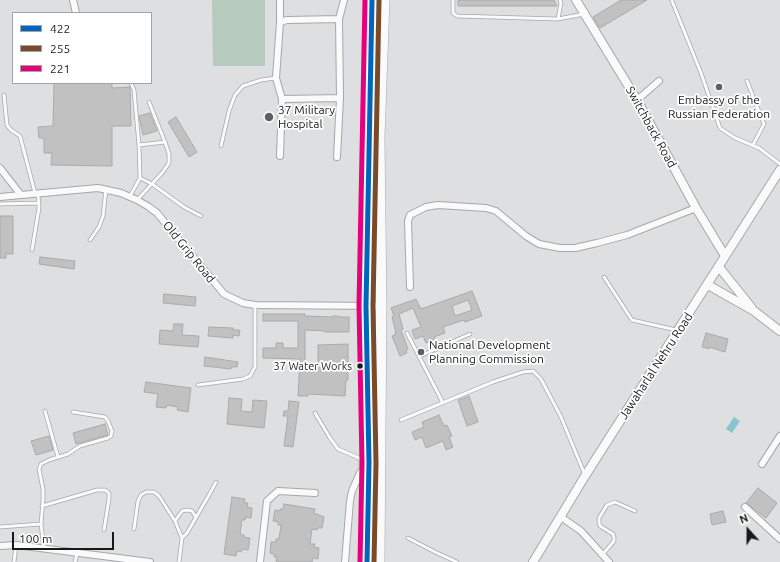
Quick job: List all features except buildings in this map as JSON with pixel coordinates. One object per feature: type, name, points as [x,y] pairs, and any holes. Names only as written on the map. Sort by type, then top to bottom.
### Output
[{"type":"highway","points":[[367,562],[368,463],[366,306],[372,0]]},
{"type":"highway","points":[[379,562],[381,306],[379,137],[384,0]]},
{"type":"street","points":[[73,0],[76,12]]},
{"type":"street","points":[[280,0],[276,78],[282,99],[280,156]]},
{"type":"street","points":[[337,157],[340,98],[339,19],[344,0]]},
{"type":"street","name":"Switchback Road","points":[[576,0],[637,100],[696,208],[725,256]]},
{"type":"street","points":[[280,22],[287,20],[339,19]]},
{"type":"street","points":[[637,100],[659,81]]},
{"type":"street","points":[[282,99],[340,98]]},
{"type":"street","points":[[0,168],[19,193]]},
{"type":"street","name":"Jawaharlal Nehru Road","points":[[533,562],[585,476],[780,170]]},
{"type":"street","name":"Old Grip Road","points":[[0,197],[19,193],[98,188],[121,193],[149,206],[157,213],[224,294],[242,303],[255,305],[381,306]]},
{"type":"street","points":[[410,287],[408,221],[410,215],[426,207],[438,204],[486,208],[496,211],[538,244],[560,248],[575,248],[612,239],[696,208]]},
{"type":"street","points":[[719,267],[754,311]]},
{"type":"street","points":[[708,285],[754,311],[780,332]]},
{"type":"street","points":[[762,464],[780,436]]},
{"type":"street","points":[[345,562],[352,491],[360,473],[368,463]]},
{"type":"street","points":[[260,562],[268,501],[278,491],[315,493]]},
{"type":"street","points":[[745,507],[780,539]]},
{"type":"street","points":[[561,517],[581,531],[609,562]]},
{"type":"street","points":[[0,546],[16,545],[124,560],[150,562]]},
{"type":"lane","points":[[453,0],[453,14],[457,16],[558,19],[584,14]]},
{"type":"lane","points":[[558,19],[562,3],[560,0]]},
{"type":"lane","points":[[672,1],[701,73],[720,128],[735,138],[754,145],[780,164]]},
{"type":"lane","points":[[221,146],[229,111],[235,95],[243,86],[261,80],[276,78]]},
{"type":"lane","points":[[747,81],[764,124],[754,145]]},
{"type":"lane","points":[[130,196],[140,178],[139,145],[132,84]]},
{"type":"lane","points":[[4,95],[7,125],[11,130],[20,136],[37,193],[38,203],[32,250]]},
{"type":"lane","points":[[137,200],[169,163],[169,154],[149,102]]},
{"type":"lane","points":[[139,145],[165,142]]},
{"type":"lane","points":[[140,178],[152,184],[174,201],[201,216]]},
{"type":"lane","points":[[90,240],[99,227],[103,216],[106,189]]},
{"type":"lane","points":[[0,204],[38,203]]},
{"type":"lane","points":[[604,277],[632,320],[678,331]]},
{"type":"lane","points":[[198,385],[243,379],[250,376],[255,367],[255,305]]},
{"type":"lane","points":[[407,333],[443,403]]},
{"type":"lane","points":[[420,356],[470,334]]},
{"type":"lane","points":[[401,420],[523,372],[533,371],[541,378],[558,411],[585,476]]},
{"type":"lane","points":[[45,412],[58,457]]},
{"type":"lane","points":[[44,549],[41,524],[43,489],[39,469],[41,464],[68,454],[80,446],[111,436],[112,431],[105,417],[73,412]]},
{"type":"lane","points":[[315,413],[338,449],[359,458],[361,461],[360,473]]},
{"type":"lane","points":[[182,538],[187,533],[216,482]]},
{"type":"lane","points":[[42,506],[97,490],[105,490],[109,493],[109,500],[104,530]]},
{"type":"lane","points":[[134,529],[138,501],[141,495],[146,492],[154,492],[160,496],[175,521],[182,538],[179,562]]},
{"type":"lane","points":[[603,554],[614,541],[612,534],[600,526],[599,522],[599,518],[607,505],[614,502],[635,511]]},
{"type":"lane","points":[[175,521],[182,511],[187,510],[192,511],[196,517]]},
{"type":"lane","points":[[0,527],[41,524]]},
{"type":"lane","points":[[408,538],[457,562]]},
{"type":"lane","points":[[14,562],[16,545]]},
{"type":"lane","points":[[76,562],[77,553]]},
{"type":"green space","points":[[212,0],[265,0],[265,66],[213,66]]},
{"type":"water","points":[[734,417],[740,421],[732,433],[726,429]]},
{"type":"transit line","name":"221","points":[[360,562],[362,463],[359,306],[365,0]]},
{"type":"transit line","name":"422","points":[[367,562],[369,463],[366,306],[372,0]]},
{"type":"transit line","name":"255","points":[[374,562],[376,463],[373,306],[379,0]]},
{"type":"place","name":"Embassy of the Russian Federation","points":[[719,87]]},
{"type":"place","name":"37 Military Hospital","points":[[269,117]]},
{"type":"place","name":"National Development Planning Commission","points":[[421,352]]},
{"type":"place","name":"37 Water Works","points":[[360,366]]}]
